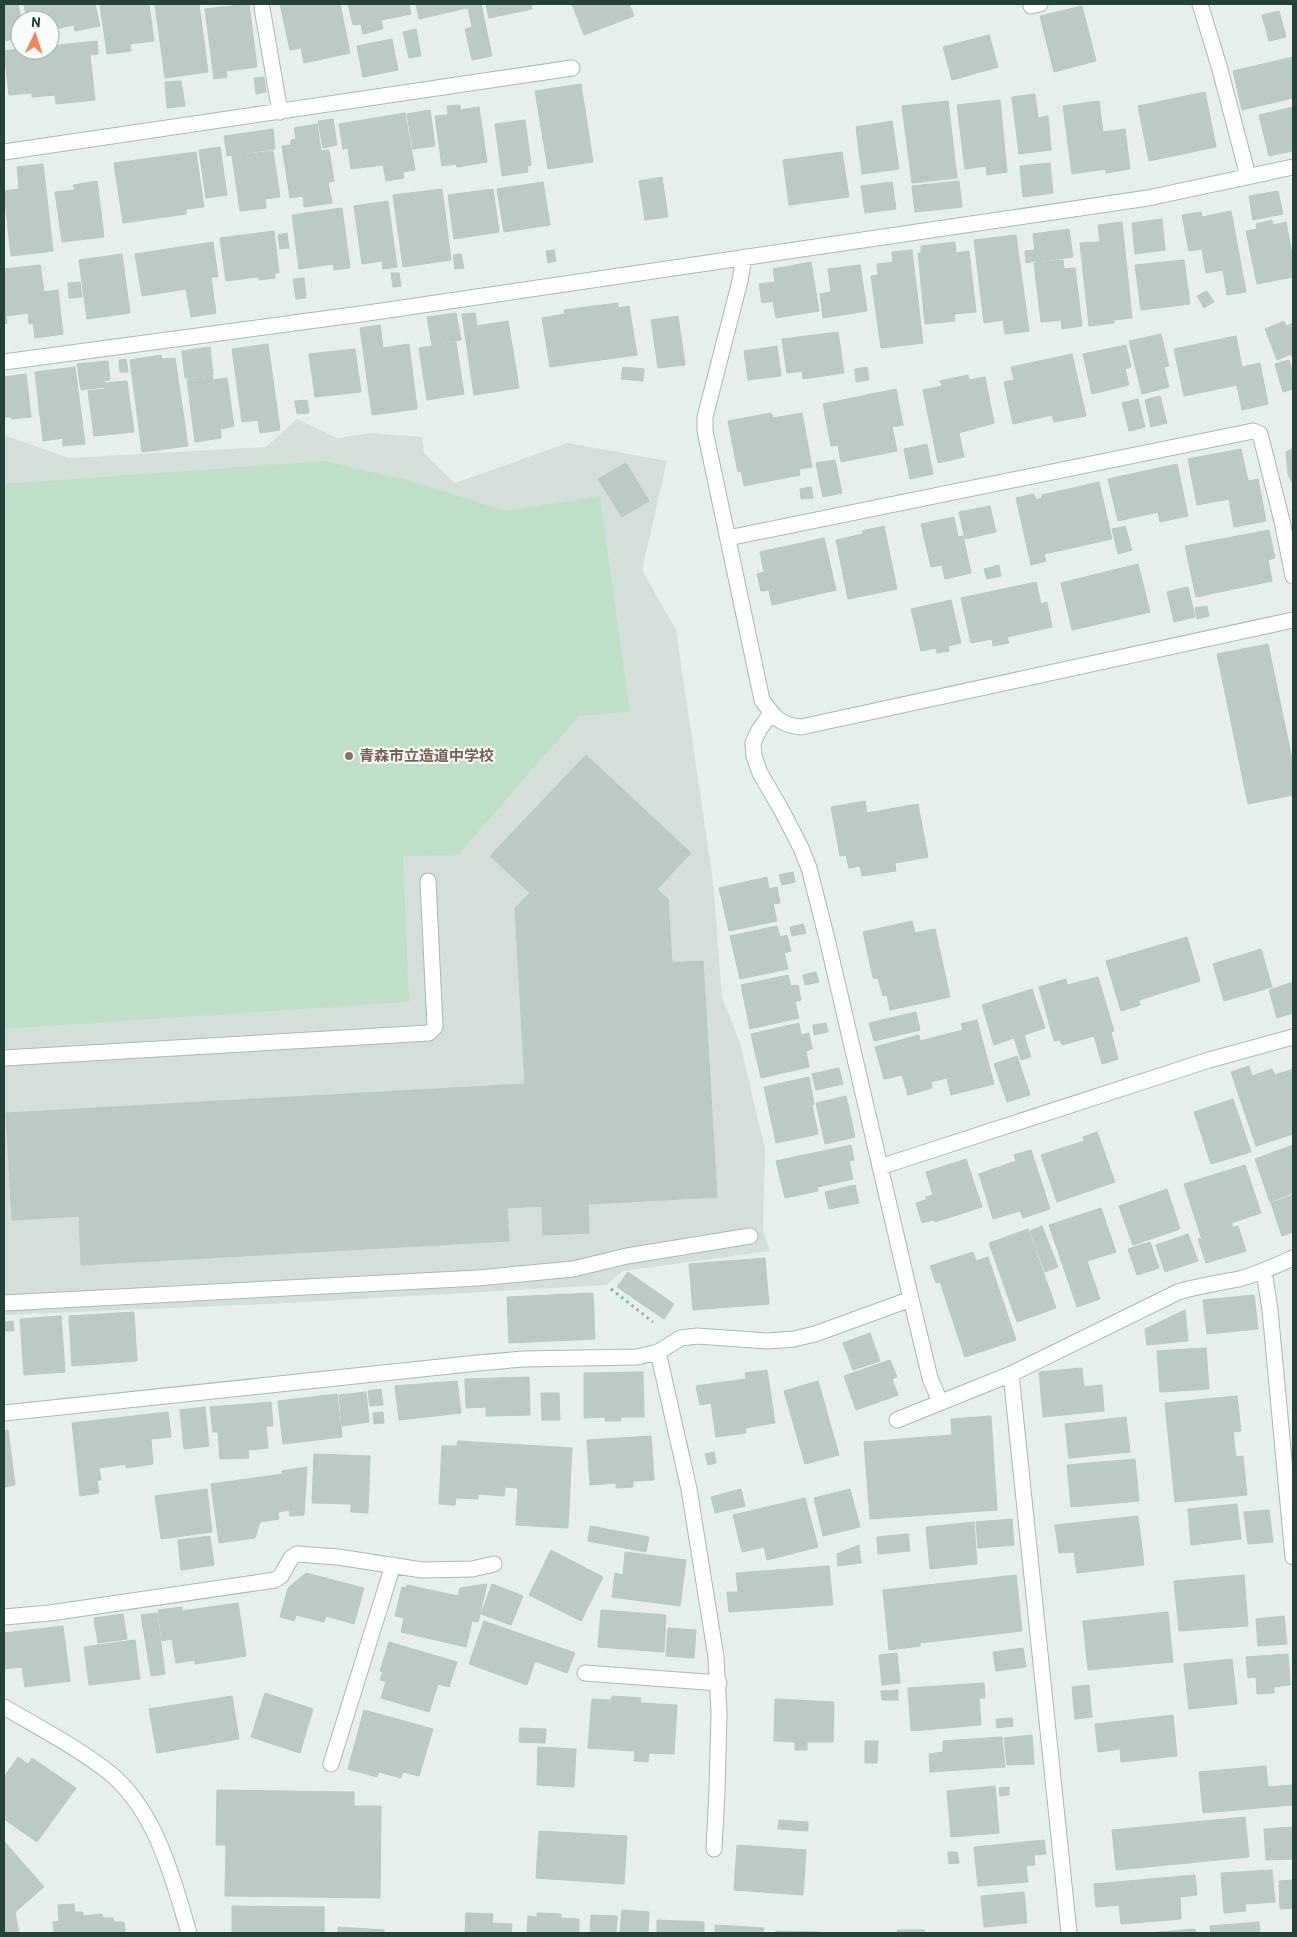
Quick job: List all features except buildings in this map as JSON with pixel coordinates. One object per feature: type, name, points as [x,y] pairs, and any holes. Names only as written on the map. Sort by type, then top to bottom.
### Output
[{"type":"street","points":[[1200,4],[1220,66],[1248,176]]},
{"type":"street","points":[[262,8],[280,112]]},
{"type":"street","points":[[4,152],[572,68]]},
{"type":"street","points":[[4,362],[368,313],[1148,198],[1293,167]]},
{"type":"street","points":[[744,257],[740,281],[705,417],[705,431],[762,700],[771,713],[787,726],[800,727],[1293,620]]},
{"type":"street","points":[[728,538],[1253,431],[1260,434],[1288,518],[1293,576]]},
{"type":"street","points":[[771,713],[759,730],[753,743],[754,756],[760,773],[801,848],[809,868],[930,1378],[940,1402]]},
{"type":"street","points":[[4,1058],[429,1033],[436,1027],[428,881]]},
{"type":"street","points":[[880,1167],[1209,1060],[1293,1037]]},
{"type":"street","points":[[4,1303],[478,1278],[573,1269],[627,1256],[750,1236]]},
{"type":"street","points":[[897,1420],[1011,1374],[1178,1292],[1264,1271],[1293,1258]]},
{"type":"street","points":[[1264,1271],[1270,1310],[1293,1557]]},
{"type":"street","points":[[4,1413],[478,1363],[617,1358],[658,1352],[681,1338],[697,1336],[767,1341],[794,1339],[815,1334],[911,1300]]},
{"type":"street","points":[[658,1352],[689,1489],[715,1648],[718,1683],[717,1791],[714,1849]]},
{"type":"street","points":[[1011,1374],[1069,1933]]},
{"type":"street","points":[[4,1617],[68,1611],[275,1580],[281,1576],[291,1558],[297,1554],[338,1557],[422,1570],[472,1569],[494,1564]]},
{"type":"street","points":[[331,1764],[394,1565]]},
{"type":"street","points":[[585,1673],[718,1683]]},
{"type":"street","points":[[4,1707],[110,1773],[132,1797],[144,1814],[163,1855],[189,1933]]},
{"type":"path","points":[[584,1266],[664,1330],[681,1338]]},
{"type":"shaded area","name":"青森市立造道中学校","points":[[297,419],[337,438],[371,433],[422,437],[424,453],[455,483],[568,443],[667,461],[642,570],[676,630],[713,881],[722,997],[740,1043],[765,1149],[763,1230],[770,1251],[623,1271],[606,1285],[268,1304],[4,1315],[4,435],[69,458],[266,447]]},
{"type":"green space","points":[[325,461],[418,483],[505,511],[600,496],[630,712],[579,716],[458,855],[403,856],[409,1002],[4,1029],[4,484]]},
{"type":"place","name":"青森市立造道中学校","points":[[349,756]]}]
